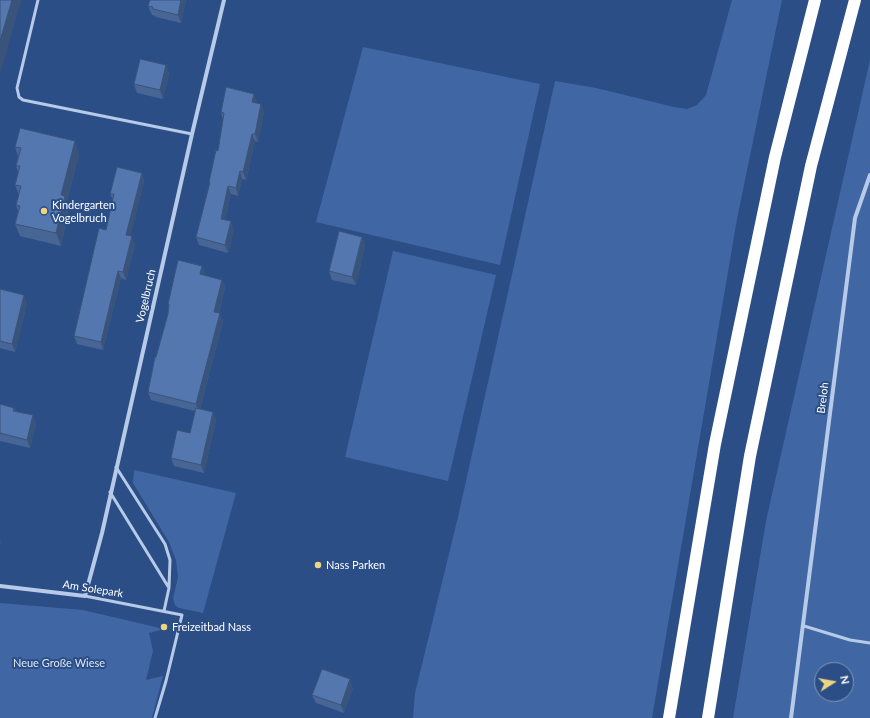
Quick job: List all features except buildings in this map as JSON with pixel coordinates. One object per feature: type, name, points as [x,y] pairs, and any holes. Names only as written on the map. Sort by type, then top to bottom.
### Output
[{"type":"highway","points":[[669,718],[715,444],[775,157],[815,0]]},
{"type":"highway","points":[[708,718],[755,433],[811,166],[855,0]]},
{"type":"street","name":"Vogelbruch","points":[[85,596],[102,533],[110,492],[224,0]]},
{"type":"street","name":"Breloh","points":[[791,718],[804,626],[855,218],[870,175]]},
{"type":"street","name":"Am Solepark","points":[[0,586],[85,596]]},
{"type":"lane","points":[[38,0],[17,88],[19,97],[23,100],[192,134]]},
{"type":"lane","points":[[116,468],[165,544],[170,560],[169,588],[164,611]]},
{"type":"lane","points":[[110,492],[169,588]]},
{"type":"lane","name":"Am Solepark","points":[[85,596],[182,615],[166,681],[155,718]]},
{"type":"lane","points":[[804,626],[850,640],[870,643]]},
{"type":"green space","points":[[732,0],[782,0],[737,219],[652,718],[413,718],[415,693],[458,517],[555,81],[596,88],[674,107],[687,109],[697,105],[706,95]]},
{"type":"green space","points":[[363,47],[540,84],[500,265],[316,222]]},
{"type":"green space","points":[[870,60],[870,718],[733,718],[766,521]]},
{"type":"green space","points":[[393,251],[496,275],[448,481],[345,457]]},
{"type":"green space","points":[[134,470],[236,493],[203,613],[179,608],[175,605],[173,598],[178,577],[176,560],[169,542],[133,483]]},
{"type":"green space","name":"Neue Große Wiese","points":[[0,603],[83,610],[164,629],[149,633],[153,651],[146,680],[163,676],[152,718],[0,718]]},
{"type":"place","name":"Kindergarten Vogelbruch","points":[[44,211]]},
{"type":"place","name":"Nass Parken","points":[[318,565]]},
{"type":"place","name":"Freizeitbad Nass","points":[[164,627]]}]
